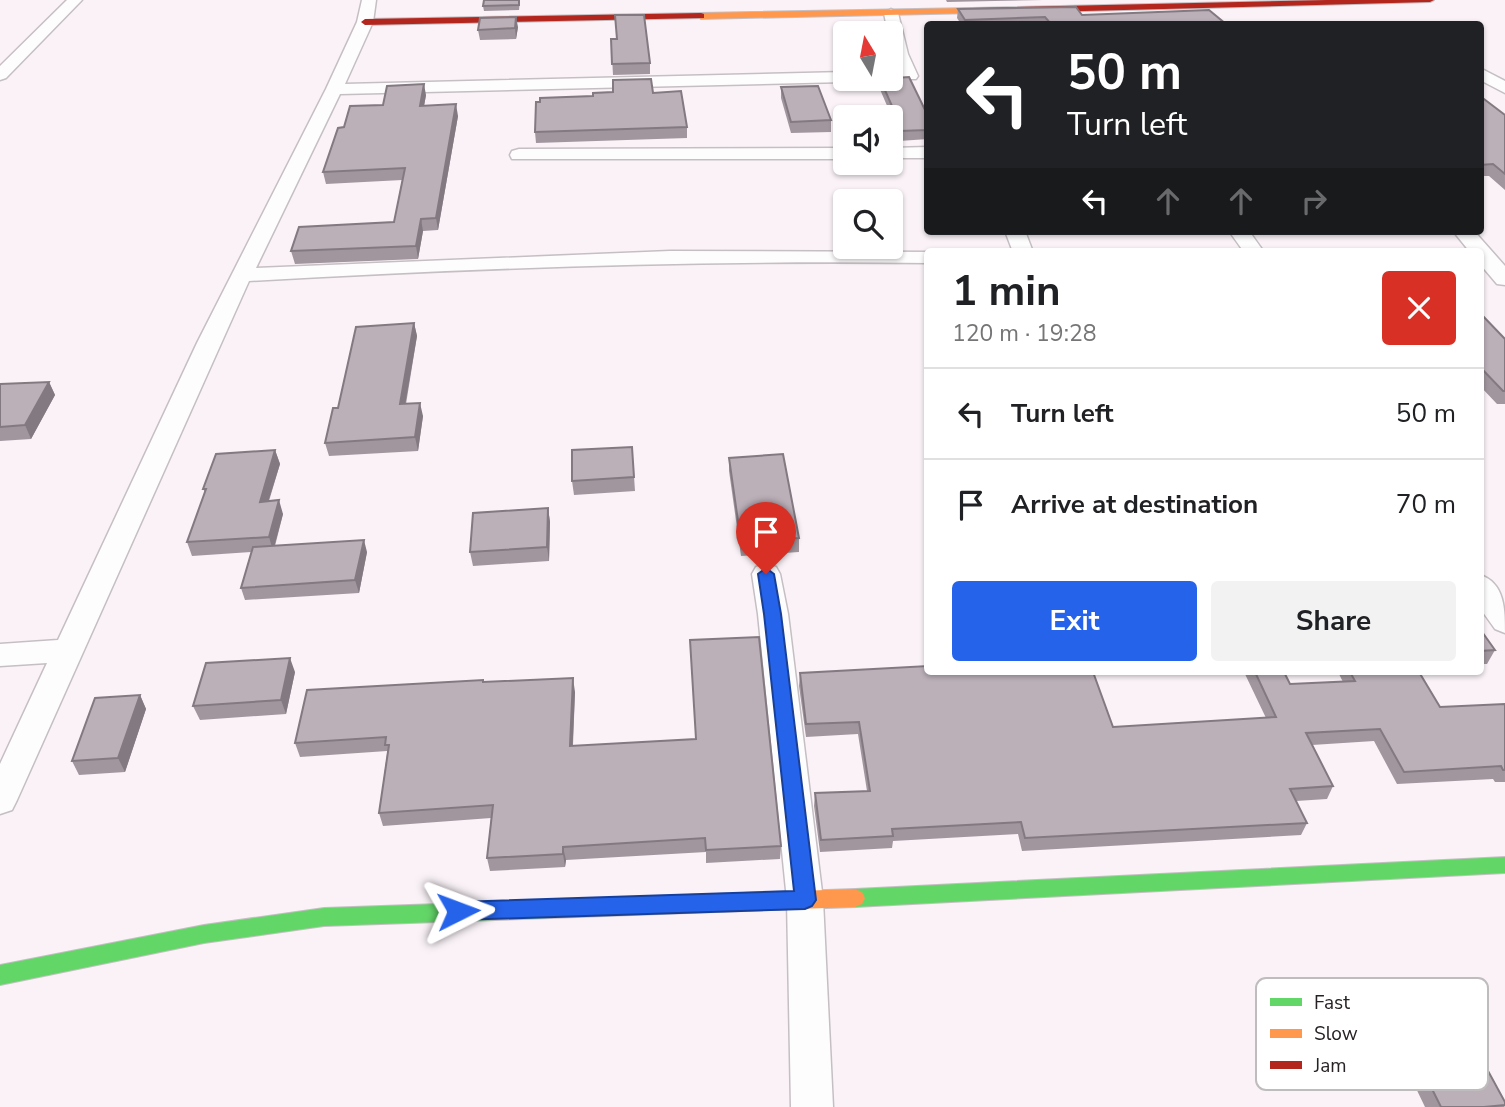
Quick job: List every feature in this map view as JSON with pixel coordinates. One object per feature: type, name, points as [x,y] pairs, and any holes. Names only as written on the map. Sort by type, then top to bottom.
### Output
[{"type":"street","points":[[0,0],[11,0]]},
{"type":"street","points":[[0,75],[75,0]]},
{"type":"street","points":[[0,800],[242,275],[334,89],[367,11],[891,13],[1430,0]]},
{"type":"street","points":[[891,13],[900,54],[910,76]]},
{"type":"street","points":[[1485,66],[1505,88]]},
{"type":"street","points":[[903,76],[924,75]]},
{"type":"street","points":[[334,89],[833,78]]},
{"type":"street","points":[[903,153],[924,152]]},
{"type":"street","points":[[519,156],[833,154]]},
{"type":"street","points":[[242,275],[501,261],[835,255],[924,257]]},
{"type":"street","points":[[1484,255],[1505,279]]},
{"type":"street","points":[[766,574],[773,614],[805,900],[812,1107]]},
{"type":"street","points":[[1484,591],[1505,622]]},
{"type":"street","points":[[0,655],[69,650]]},
{"type":"street","points":[[0,975],[204,934],[324,917],[805,900],[1505,865]]},
{"type":"building","points":[[484,0],[519,0],[519,5],[483,6]]},
{"type":"building","points":[[1076,7],[1082,15],[1209,10],[1222,21],[1048,21],[1045,17],[965,20],[958,9]]},
{"type":"building","points":[[615,15],[644,15],[650,63],[612,64],[611,39],[617,39]]},
{"type":"building","points":[[516,17],[515,28],[478,30],[480,18]]},
{"type":"building","points":[[903,77],[909,77],[924,108],[924,130],[903,131],[903,105],[892,105],[885,91],[903,91]]},
{"type":"building","points":[[651,79],[653,93],[681,91],[687,127],[535,132],[536,102],[540,102],[540,98],[593,96],[593,93],[613,92],[613,80]]},
{"type":"building","points":[[424,84],[420,106],[456,104],[436,218],[421,219],[416,246],[291,251],[299,227],[394,222],[405,168],[323,172],[338,128],[344,127],[350,106],[383,105],[387,86]]},
{"type":"building","points":[[818,86],[831,120],[791,122],[781,87]]},
{"type":"building","points":[[1484,99],[1505,115],[1505,174],[1493,164],[1484,165]]},
{"type":"building","points":[[1484,317],[1505,339],[1503,391],[1484,371]]},
{"type":"building","points":[[414,323],[400,404],[420,403],[415,437],[325,443],[333,408],[338,408],[356,327]]},
{"type":"building","points":[[49,382],[25,425],[0,427],[0,384]]},
{"type":"building","points":[[632,447],[634,477],[572,481],[572,450]]},
{"type":"building","points":[[275,450],[260,502],[279,500],[269,537],[187,542],[216,454]]},
{"type":"building","points":[[783,454],[799,538],[741,542],[729,458]]},
{"type":"building","points":[[548,508],[547,547],[470,552],[473,513]]},
{"type":"building","points":[[364,540],[355,580],[241,588],[253,547]]},
{"type":"building","points":[[1484,635],[1495,650],[1484,651]]},
{"type":"building","points":[[759,637],[781,846],[706,850],[705,838],[563,847],[563,854],[487,858],[493,805],[379,813],[389,745],[385,745],[386,737],[295,743],[307,690],[573,678],[570,746],[696,739],[690,640]]},
{"type":"building","points":[[290,658],[281,700],[193,706],[206,663]]},
{"type":"building","points":[[924,666],[924,675],[1094,675],[1113,727],[1276,717],[1256,675],[1286,675],[1290,684],[1355,681],[1352,675],[1421,675],[1440,707],[1505,704],[1505,770],[1501,766],[1404,772],[1380,729],[1306,733],[1333,786],[1290,789],[1307,823],[1025,838],[1021,822],[892,829],[893,836],[821,840],[815,793],[870,791],[859,722],[806,724],[800,673]]},
{"type":"building","points":[[140,695],[118,758],[72,761],[95,698]]},
{"type":"building","points":[[1488,1071],[1505,1102],[1505,1105],[1484,1107],[1441,1107],[1432,1090],[1488,1090]]},
{"type":"traffic: fast","points":[[0,0],[11,0]]},
{"type":"traffic: fast","points":[[855,898],[1505,865]]},
{"type":"traffic: fast","points":[[0,975],[204,934],[324,917],[550,909]]},
{"type":"traffic: slow","points":[[701,16],[972,11]]},
{"type":"traffic: slow","points":[[550,909],[855,898]]},
{"type":"traffic: jam","points":[[972,11],[1430,0]]},
{"type":"traffic: jam","points":[[365,22],[701,16]]},
{"type":"route","points":[[458,911],[805,900],[793,781],[766,574]]}]
